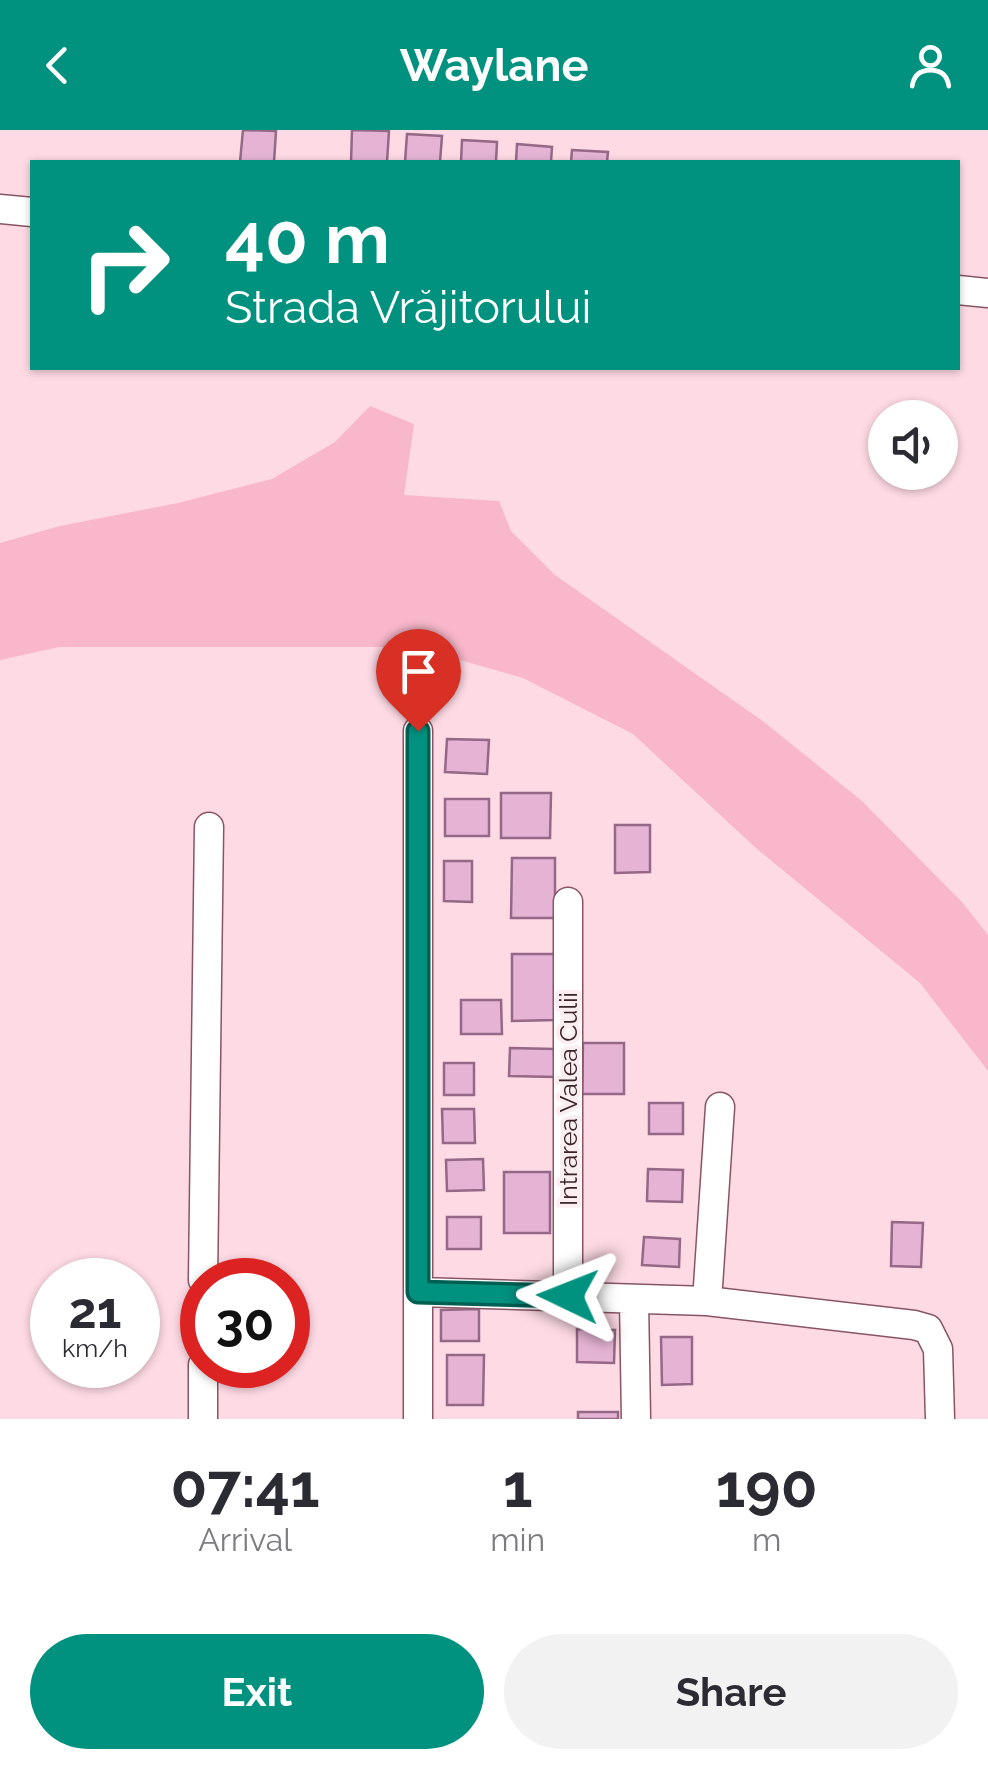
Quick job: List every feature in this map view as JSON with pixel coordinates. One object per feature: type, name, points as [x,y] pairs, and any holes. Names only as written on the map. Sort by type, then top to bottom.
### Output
[{"type":"street","points":[[0,209],[30,212]]},
{"type":"street","points":[[960,290],[988,292]]},
{"type":"street","points":[[418,731],[418,1419]]},
{"type":"street","points":[[202,1258],[209,827]]},
{"type":"street","name":"Intrarea Valea Culii","points":[[568,902],[568,1296]]},
{"type":"street","points":[[708,1301],[720,1107]]},
{"type":"street","points":[[418,1292],[708,1301],[914,1325],[928,1330],[938,1349],[940,1419]]},
{"type":"street","points":[[634,1300],[636,1419]]},
{"type":"street","points":[[203,1388],[204,1419]]},
{"type":"shaded area","points":[[370,406],[414,424],[404,495],[499,501],[511,531],[555,575],[764,722],[862,801],[962,902],[988,935],[988,1071],[920,983],[757,849],[633,734],[523,678],[414,647],[59,647],[0,660],[0,543],[272,479],[335,442]]},
{"type":"building","points":[[243,130],[276,131],[274,160],[240,160]]},
{"type":"building","points":[[352,130],[389,131],[387,160],[351,160]]},
{"type":"building","points":[[407,134],[442,136],[440,160],[405,160]]},
{"type":"building","points":[[462,140],[497,142],[496,160],[461,160]]},
{"type":"building","points":[[517,144],[552,147],[551,160],[516,160]]},
{"type":"building","points":[[572,150],[608,152],[607,160],[571,160]]},
{"type":"building","points":[[447,739],[489,740],[487,774],[445,772]]},
{"type":"building","points":[[501,793],[551,793],[550,838],[501,838]]},
{"type":"building","points":[[445,799],[489,799],[489,836],[445,836]]},
{"type":"building","points":[[615,825],[650,825],[650,872],[615,873]]},
{"type":"building","points":[[512,858],[555,858],[555,918],[511,918]]},
{"type":"building","points":[[444,861],[472,861],[472,902],[444,901]]},
{"type":"building","points":[[512,954],[555,954],[556,1020],[512,1021]]},
{"type":"building","points":[[461,1000],[501,1000],[502,1034],[461,1034]]},
{"type":"building","points":[[583,1043],[624,1043],[624,1094],[582,1094]]},
{"type":"building","points":[[510,1048],[555,1049],[555,1077],[509,1076]]},
{"type":"building","points":[[444,1063],[474,1063],[474,1095],[444,1095]]},
{"type":"building","points":[[649,1103],[683,1103],[683,1134],[649,1134]]},
{"type":"building","points":[[442,1109],[474,1109],[475,1143],[443,1143]]},
{"type":"building","points":[[483,1159],[484,1190],[447,1191],[446,1160]]},
{"type":"building","points":[[648,1169],[683,1170],[682,1202],[647,1201]]},
{"type":"building","points":[[504,1172],[550,1172],[550,1233],[504,1233]]},
{"type":"building","points":[[447,1217],[481,1217],[481,1249],[447,1249]]},
{"type":"building","points":[[892,1222],[923,1223],[921,1267],[891,1266]]},
{"type":"building","points":[[644,1237],[680,1239],[679,1267],[642,1265]]},
{"type":"building","points":[[479,1309],[479,1341],[441,1341],[441,1310]]},
{"type":"building","points":[[577,1329],[615,1330],[614,1363],[577,1362]]},
{"type":"building","points":[[661,1337],[692,1337],[692,1384],[662,1385]]},
{"type":"building","points":[[447,1355],[484,1355],[483,1405],[447,1405]]},
{"type":"building","points":[[578,1412],[618,1412],[618,1419],[578,1419]]},
{"type":"route","points":[[418,731],[418,1292],[568,1296]]}]
